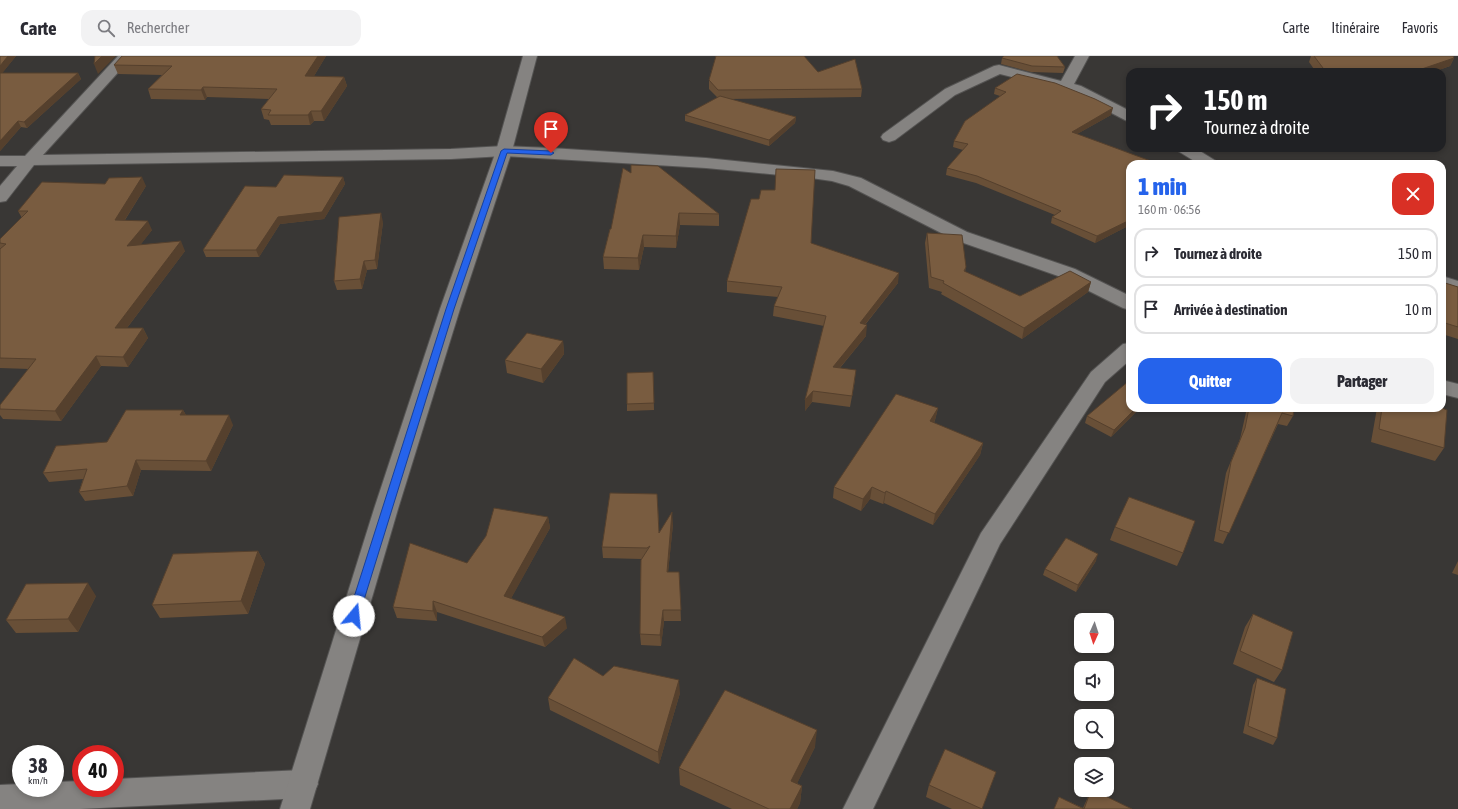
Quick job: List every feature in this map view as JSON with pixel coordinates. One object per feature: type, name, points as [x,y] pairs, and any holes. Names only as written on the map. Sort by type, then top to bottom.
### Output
[{"type":"street","points":[[0,197],[30,160],[126,56]]},
{"type":"street","points":[[0,799],[299,797],[386,509],[450,309],[504,151],[530,56]]},
{"type":"street","points":[[1065,87],[1082,56]]},
{"type":"street","points":[[889,137],[950,92],[999,69],[1076,89],[1126,115]]},
{"type":"street","points":[[0,161],[443,154],[504,151],[625,157],[833,176],[855,182],[961,236],[1068,273],[1126,302]]},
{"type":"street","points":[[1190,152],[1204,160]]},
{"type":"street","points":[[1446,283],[1458,287]]},
{"type":"street","points":[[858,809],[990,540],[1098,377],[1126,352]]},
{"type":"street","points":[[1446,388],[1458,391]]},
{"type":"building","points":[[0,56],[8,56],[0,66]]},
{"type":"building","points":[[95,56],[102,56],[94,64]]},
{"type":"building","points":[[122,56],[318,56],[305,76],[344,77],[321,111],[311,111],[308,115],[268,115],[271,110],[261,109],[277,89],[203,87],[201,90],[148,89],[172,66],[114,65]]},
{"type":"building","points":[[716,56],[804,56],[818,72],[855,59],[862,89],[718,90],[709,80]]},
{"type":"building","points":[[1004,56],[1057,56],[1065,67],[1032,66],[1002,58]]},
{"type":"building","points":[[1314,56],[1453,56],[1454,58],[1425,68],[1323,68]]},
{"type":"building","points":[[0,73],[78,73],[24,122],[18,121],[0,141]]},
{"type":"building","points":[[1017,74],[1055,83],[1113,108],[1072,132],[1148,160],[1126,160],[1126,222],[1097,236],[1052,217],[1061,211],[977,176],[947,168],[968,144],[954,141],[965,121],[1006,92],[995,88]]},
{"type":"building","points":[[720,96],[796,117],[769,140],[685,115]]},
{"type":"building","points":[[631,165],[658,166],[719,214],[679,213],[676,236],[643,235],[638,258],[603,257],[611,229],[623,168],[631,173]]},
{"type":"building","points":[[776,169],[815,170],[811,243],[899,273],[860,323],[867,325],[833,367],[856,370],[852,396],[813,391],[805,400],[826,316],[774,306],[782,287],[727,281],[751,199],[759,199],[761,190],[775,190]]},
{"type":"building","points":[[284,175],[343,177],[322,212],[278,217],[256,250],[203,250],[245,186],[276,187]]},
{"type":"building","points":[[142,177],[115,220],[148,221],[127,246],[181,241],[115,328],[143,328],[123,357],[96,356],[55,411],[0,409],[0,405],[36,359],[0,358],[0,249],[6,244],[0,243],[0,239],[28,211],[18,211],[42,182],[105,184],[109,178]]},
{"type":"building","points":[[381,213],[375,260],[364,261],[360,279],[334,281],[339,217]]},
{"type":"building","points":[[927,233],[962,235],[966,267],[964,271],[1020,296],[1070,271],[1091,282],[1024,328],[943,283],[944,281],[931,277]]},
{"type":"building","points":[[1446,283],[1458,287],[1458,327],[1446,323]]},
{"type":"building","points":[[527,333],[563,341],[541,369],[505,360]]},
{"type":"building","points":[[653,372],[654,403],[627,404],[627,373]]},
{"type":"building","points":[[1126,383],[1126,412],[1132,412],[1114,430],[1087,416]]},
{"type":"building","points":[[896,394],[938,408],[930,421],[983,443],[935,514],[886,491],[885,493],[872,487],[863,499],[834,487]]},
{"type":"building","points":[[126,410],[183,410],[180,415],[229,415],[206,461],[136,460],[127,486],[79,492],[87,469],[43,473],[56,446],[107,442]]},
{"type":"building","points":[[1447,410],[1444,448],[1379,429],[1381,412],[1446,412]]},
{"type":"building","points":[[1248,412],[1294,412],[1293,416],[1282,413],[1229,533],[1219,530],[1231,462],[1245,428]]},
{"type":"building","points":[[610,493],[657,494],[659,533],[672,512],[667,572],[679,572],[681,610],[663,610],[660,635],[640,634],[641,560],[650,546],[647,548],[602,547]]},
{"type":"building","points":[[1129,497],[1195,521],[1183,553],[1115,527]]},
{"type":"building","points":[[494,508],[548,517],[504,596],[565,617],[542,637],[433,601],[433,611],[393,607],[410,543],[467,563],[486,536]]},
{"type":"building","points":[[1066,538],[1098,554],[1078,585],[1045,569]]},
{"type":"building","points":[[258,551],[241,601],[152,605],[173,554]]},
{"type":"building","points":[[88,583],[68,619],[6,620],[26,584]]},
{"type":"building","points":[[1253,614],[1293,632],[1282,670],[1240,651]]},
{"type":"building","points":[[574,658],[603,676],[614,666],[679,680],[658,752],[548,698]]},
{"type":"building","points":[[1257,678],[1286,689],[1277,738],[1248,726]]},
{"type":"building","points":[[725,690],[817,730],[791,781],[802,786],[790,809],[769,809],[679,768]]},
{"type":"building","points":[[945,749],[996,772],[982,809],[929,785]]},
{"type":"building","points":[[1059,797],[1084,809],[1054,809]]},
{"type":"building","points":[[1088,797],[1107,797],[1132,809],[1084,809]]},
{"type":"route","points":[[354,616],[386,509],[450,309],[504,151],[551,153]]}]
